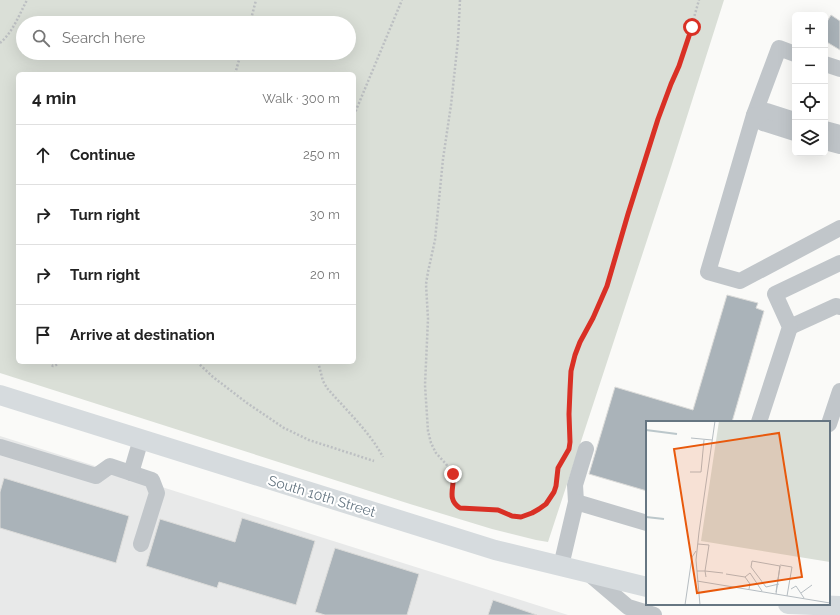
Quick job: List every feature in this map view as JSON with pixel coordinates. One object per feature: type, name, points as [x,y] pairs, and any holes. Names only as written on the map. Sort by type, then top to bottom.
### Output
[{"type":"main road","name":"South 10th Street","points":[[0,395],[495,550],[646,587]]},
{"type":"main road","points":[[798,608],[840,606]]},
{"type":"street","points":[[792,53],[779,48],[756,115],[708,272],[740,281],[840,228]]},
{"type":"street","points":[[828,65],[840,69]]},
{"type":"street","points":[[756,115],[767,111],[792,119]]},
{"type":"street","points":[[756,115],[763,123],[792,132]]},
{"type":"street","points":[[828,129],[840,133]]},
{"type":"street","points":[[828,143],[840,146]]},
{"type":"street","points":[[759,421],[790,327],[775,294],[840,263]]},
{"type":"street","points":[[790,327],[836,306],[840,307]]},
{"type":"street","points":[[830,421],[840,391]]},
{"type":"street","points":[[131,473],[141,439]]},
{"type":"street","points":[[0,446],[96,476],[110,466],[152,480],[157,493],[141,544]]},
{"type":"street","points":[[561,566],[576,502],[575,485],[586,449]]},
{"type":"street","points":[[576,502],[646,524]]},
{"type":"street","points":[[587,572],[628,607],[654,615]]},
{"type":"path","points":[[19,16],[27,0]]},
{"type":"path","points":[[252,16],[256,0]]},
{"type":"path","points":[[356,110],[402,0]]},
{"type":"path","points":[[460,0],[458,40],[443,159],[435,240],[426,284],[428,319],[425,385],[428,431],[431,443],[436,453],[453,474],[454,479],[452,494],[455,504],[460,508],[498,510],[512,516],[521,517],[539,509],[546,504],[551,497],[556,486],[558,468],[569,449],[571,371],[575,355],[607,286],[658,119],[687,42],[699,0]]},
{"type":"path","points":[[0,43],[8,36],[16,22]]},
{"type":"path","points":[[236,72],[239,60]]},
{"type":"path","points":[[199,364],[246,403],[284,428],[309,440],[374,461]]},
{"type":"path","points":[[319,364],[323,381],[327,388],[366,433],[383,457]]},
{"type":"shaded area","points":[[0,0],[724,0],[548,542],[492,529],[0,373]]},
{"type":"shaded area","points":[[0,436],[568,615],[0,615]]},
{"type":"building","points":[[831,15],[840,21],[840,50],[828,43],[828,20]]},
{"type":"building","points":[[727,295],[758,303],[756,308],[764,311],[732,421],[646,421],[646,491],[589,474],[615,387],[693,410]]},
{"type":"building","points":[[4,478],[129,516],[116,563],[0,528],[0,492]]},
{"type":"building","points":[[242,518],[315,541],[296,605],[219,582],[217,588],[146,566],[160,519],[235,542]]},
{"type":"building","points":[[335,548],[419,574],[407,615],[325,615],[315,612]]},
{"type":"building","points":[[493,600],[537,615],[488,615]]},
{"type":"route","points":[[453,474],[453,500],[460,508],[498,510],[512,516],[521,517],[532,513],[546,504],[554,492],[558,468],[569,449],[571,371],[575,355],[607,286],[658,119],[679,66],[692,27]]}]
